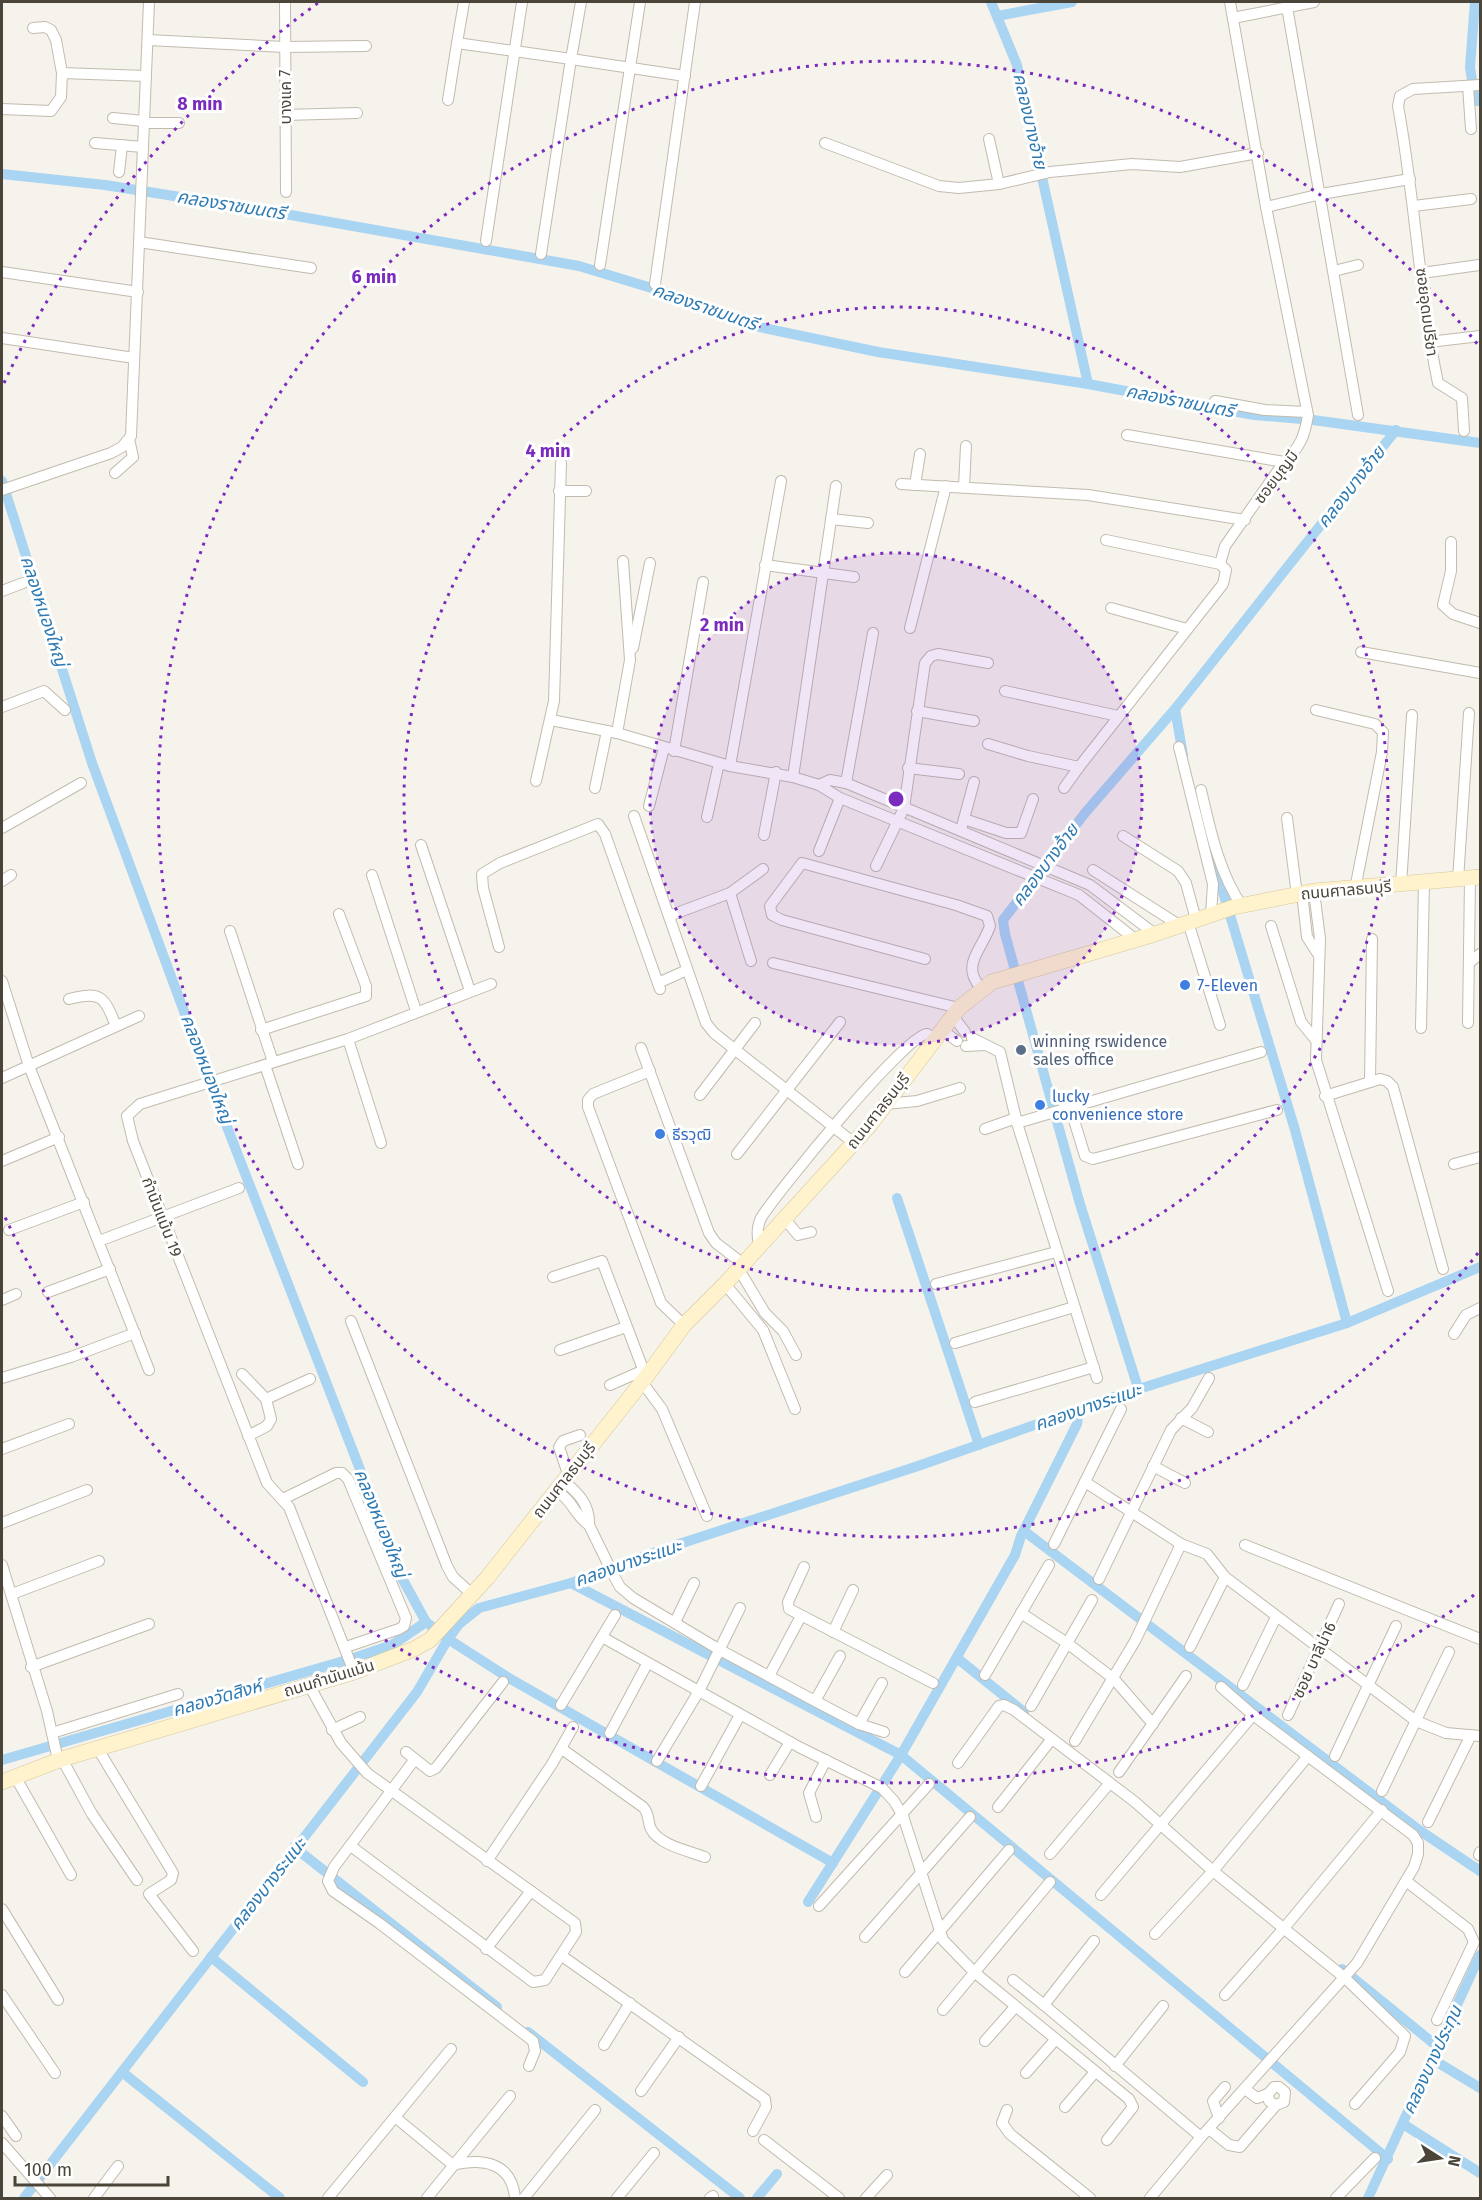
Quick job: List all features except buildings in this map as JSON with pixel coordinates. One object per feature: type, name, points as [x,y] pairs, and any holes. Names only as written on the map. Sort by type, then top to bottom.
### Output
[{"type":"street","points":[[115,473],[133,457],[129,439],[132,428],[149,2]]},
{"type":"street","name":"บางแค 7","points":[[285,2],[286,192]]},
{"type":"street","points":[[448,100],[464,2]]},
{"type":"street","points":[[486,241],[522,2]]},
{"type":"street","points":[[541,254],[581,2]]},
{"type":"street","points":[[600,265],[640,2]]},
{"type":"street","points":[[655,284],[695,2]]},
{"type":"street","name":"ซอยบุญมี","points":[[1065,788],[1118,716],[1223,585],[1226,570],[1220,564],[1226,546],[1284,462],[1296,452],[1306,430],[1307,413],[1266,207],[1230,2]]},
{"type":"street","points":[[1233,18],[1314,2]]},
{"type":"street","points":[[1287,6],[1322,194],[1359,415]]},
{"type":"street","points":[[2,110],[51,111],[61,97],[62,73],[56,40],[51,30],[33,28]]},
{"type":"street","points":[[148,40],[285,47],[366,46]]},
{"type":"street","points":[[457,43],[685,76]]},
{"type":"street","points":[[62,73],[146,76]]},
{"type":"street","name":"ซอยอุดมปรีชา","points":[[1464,431],[1462,398],[1438,383],[1429,342],[1414,206],[1398,106],[1400,96],[1413,88],[1480,85]]},
{"type":"street","points":[[1468,86],[1471,129]]},
{"type":"street","points":[[285,115],[357,113]]},
{"type":"street","points":[[113,118],[179,123]]},
{"type":"street","points":[[989,139],[999,184]]},
{"type":"street","points":[[95,143],[143,147]]},
{"type":"street","points":[[825,143],[939,186],[959,188],[999,184],[1050,171],[1132,164],[1180,167],[1258,153]]},
{"type":"street","points":[[119,172],[122,145]]},
{"type":"street","points":[[1266,207],[1322,194],[1410,179]]},
{"type":"street","points":[[1414,206],[1471,199]]},
{"type":"street","points":[[139,242],[310,268]]},
{"type":"street","points":[[1334,271],[1358,265]]},
{"type":"street","points":[[1422,273],[1479,265]]},
{"type":"street","points":[[2,272],[138,292]]},
{"type":"street","points":[[1429,342],[1480,336]]},
{"type":"street","points":[[2,338],[134,358]]},
{"type":"street","points":[[1215,401],[1265,410],[1307,413]]},
{"type":"street","points":[[1126,435],[1284,462]]},
{"type":"street","points":[[6,488],[111,453],[129,439]]},
{"type":"street","points":[[964,487],[966,446]]},
{"type":"street","points":[[915,484],[920,454]]},
{"type":"street","points":[[536,781],[554,700],[561,463]]},
{"type":"street","points":[[706,817],[725,764],[781,481]]},
{"type":"street","points":[[902,484],[1088,495],[1245,520]]},
{"type":"street","points":[[793,777],[836,486]]},
{"type":"street","points":[[910,628],[946,486]]},
{"type":"street","points":[[559,491],[586,491]]},
{"type":"street","points":[[831,519],[868,523]]},
{"type":"street","points":[[1106,540],[1220,564]]},
{"type":"street","points":[[1451,542],[1449,582],[1443,605],[1453,614],[1480,623]]},
{"type":"street","points":[[623,561],[630,660]]},
{"type":"street","points":[[595,788],[630,660],[650,563]]},
{"type":"street","points":[[765,565],[854,577]]},
{"type":"street","points":[[649,806],[669,750],[703,582]]},
{"type":"street","points":[[2,591],[23,584]]},
{"type":"street","points":[[1111,608],[1187,629]]},
{"type":"street","points":[[846,783],[873,633]]},
{"type":"street","points":[[1361,652],[1480,673]]},
{"type":"street","points":[[876,866],[904,808],[925,663],[931,656],[938,654],[988,663]]},
{"type":"street","points":[[2,707],[44,691],[66,710]]},
{"type":"street","points":[[1005,691],[1118,716]]},
{"type":"street","points":[[1316,710],[1376,724],[1383,732],[1382,752],[1354,889]]},
{"type":"street","points":[[918,711],[974,721]]},
{"type":"street","points":[[1468,1023],[1469,713]]},
{"type":"street","points":[[1401,885],[1412,715]]},
{"type":"street","points":[[551,720],[612,732],[669,750],[725,764],[776,772],[819,785],[840,798],[1079,895],[1090,901],[1135,939]]},
{"type":"street","points":[[988,744],[1028,756],[1079,767]]},
{"type":"street","points":[[1179,747],[1213,884],[1227,910]]},
{"type":"street","points":[[908,768],[959,774]]},
{"type":"street","points":[[764,835],[776,772]]},
{"type":"street","points":[[819,785],[830,780],[846,783],[1086,883],[1155,934]]},
{"type":"street","points":[[956,845],[974,782]]},
{"type":"street","points":[[2,828],[81,783]]},
{"type":"street","points":[[1201,789],[1223,868],[1232,891],[1227,910]]},
{"type":"street","points":[[819,851],[840,798]]},
{"type":"street","points":[[964,819],[1006,833],[1021,833],[1033,799]]},
{"type":"street","points":[[634,816],[706,1023],[714,1033],[854,1143]]},
{"type":"street","points":[[1287,818],[1304,893],[1320,939],[1316,1060],[1325,1096],[1388,1291]]},
{"type":"street","points":[[500,947],[483,888],[482,874],[500,863],[598,824],[605,834],[659,986],[687,970]]},
{"type":"street","points":[[1124,836],[1178,871],[1186,883],[1188,922],[1220,1025]]},
{"type":"street","points":[[421,845],[470,991]]},
{"type":"street","points":[[925,959],[782,920],[772,915],[770,906],[802,863],[956,905],[987,916],[990,926],[971,966],[973,979],[981,988]]},
{"type":"street","points":[[669,916],[730,893],[764,869]]},
{"type":"street","points":[[1093,870],[1188,922]]},
{"type":"street","points":[[372,875],[416,1011]]},
{"type":"street","name":"ถนนศาลธนบุรี","points":[[443,1627],[473,1595],[684,1325],[725,1284],[854,1143],[956,1012],[981,988],[1020,973],[1155,934],[1227,910],[1304,893],[1470,879]]},
{"type":"street","points":[[1421,1028],[1425,882]]},
{"type":"street","points":[[1090,901],[1098,890]]},
{"type":"street","points":[[730,893],[751,962]]},
{"type":"street","points":[[261,1030],[366,996],[366,986],[339,914]]},
{"type":"street","points":[[1271,926],[1301,1022],[1315,1039]]},
{"type":"street","points":[[230,931],[261,1030],[298,1164]]},
{"type":"street","points":[[1370,1082],[1372,939]]},
{"type":"street","points":[[1468,963],[1480,954]]},
{"type":"street","points":[[773,963],[956,1012],[965,1039]]},
{"type":"street","points":[[2,981],[6,1014],[59,1137],[149,1370]]},
{"type":"street","name":"กำนันแม้น 19","points":[[350,1658],[289,1507],[267,1483],[133,1141],[127,1116],[140,1104],[348,1039],[491,984]]},
{"type":"street","points":[[69,999],[90,994],[99,996],[109,1008],[116,1026]]},
{"type":"street","points":[[2,1078],[139,1016]]},
{"type":"street","points":[[737,1154],[840,1022]]},
{"type":"street","points":[[700,1095],[755,1023]]},
{"type":"street","points":[[759,1245],[760,1220],[887,1064],[923,1034],[938,1034],[986,1045],[999,1052],[1056,1252],[1097,1378]]},
{"type":"street","points":[[348,1039],[381,1143]]},
{"type":"street","points":[[909,1045],[915,1065]]},
{"type":"street","points":[[641,1048],[710,1233],[716,1243],[740,1266],[765,1313],[783,1331],[796,1355]]},
{"type":"street","points":[[986,1129],[1261,1052]]},
{"type":"street","points":[[650,1071],[593,1094],[588,1100],[588,1107],[661,1303],[684,1325]]},
{"type":"street","points":[[1325,1096],[1370,1082],[1387,1081],[1393,1087],[1443,1269]]},
{"type":"street","points":[[885,1104],[917,1101],[960,1088]]},
{"type":"street","points":[[1070,1107],[1086,1156],[1093,1159],[1277,1110]]},
{"type":"street","points":[[2,1161],[59,1137]]},
{"type":"street","points":[[1454,1164],[1480,1157]]},
{"type":"street","points":[[99,1241],[163,1219],[239,1188]]},
{"type":"street","points":[[9,1230],[84,1202]]},
{"type":"street","points":[[784,1218],[798,1235],[811,1232]]},
{"type":"street","points":[[936,1284],[1056,1252]]},
{"type":"street","points":[[553,1277],[602,1261],[644,1376],[662,1409],[706,1516]]},
{"type":"street","points":[[48,1292],[110,1269]]},
{"type":"street","points":[[725,1284],[763,1330],[795,1408]]},
{"type":"street","points":[[2,1300],[16,1294]]},
{"type":"street","points":[[955,1342],[1074,1306]]},
{"type":"street","points":[[1454,1334],[1466,1315],[1480,1308]]},
{"type":"street","points":[[351,1321],[447,1566],[453,1576],[473,1595]]},
{"type":"street","points":[[560,1350],[626,1327]]},
{"type":"street","points":[[2,1378],[70,1357],[135,1333]]},
{"type":"street","points":[[975,1402],[1094,1367]]},
{"type":"street","points":[[242,1374],[266,1399],[270,1422],[248,1436]]},
{"type":"street","points":[[610,1385],[644,1376]]},
{"type":"street","points":[[1099,1579],[1171,1430],[1197,1401],[1209,1378]]},
{"type":"street","points":[[266,1399],[310,1379]]},
{"type":"street","points":[[1054,1544],[1121,1409]]},
{"type":"street","points":[[1181,1418],[1208,1432]]},
{"type":"street","points":[[2,1449],[69,1424]]},
{"type":"street","points":[[580,1435],[563,1442],[559,1447],[562,1482],[582,1498],[589,1515],[589,1525],[623,1590],[675,1622],[716,1658],[769,1676],[859,1724],[884,1732]]},
{"type":"street","points":[[1153,1466],[1185,1483]]},
{"type":"street","points":[[280,1497],[336,1473],[342,1473],[348,1479],[406,1617],[404,1626],[350,1658]]},
{"type":"street","points":[[280,1497],[307,1479]]},
{"type":"street","points":[[1085,1482],[1181,1544],[1207,1554],[1225,1577],[1416,1721],[1446,1733],[1476,1736],[1428,1822]]},
{"type":"street","points":[[2,1523],[87,1490]]},
{"type":"street","points":[[1075,1741],[1135,1641],[1181,1544]]},
{"type":"street","points":[[1245,1545],[1480,1639]]},
{"type":"street","points":[[12,1594],[99,1561]]},
{"type":"street","points":[[2,1565],[56,1748],[93,1814],[137,1880]]},
{"type":"street","points":[[985,1675],[1049,1565]]},
{"type":"street","points":[[804,1567],[788,1602],[789,1609],[933,1683]]},
{"type":"street","points":[[1190,1647],[1225,1577]]},
{"type":"street","points":[[675,1622],[694,1583]]},
{"type":"street","points":[[833,1632],[853,1590]]},
{"type":"street","points":[[1031,1706],[1092,1600]]},
{"type":"street","name":"ซอย บาลีน่า6","points":[[1288,1715],[1320,1650],[1339,1604]]},
{"type":"street","points":[[657,1761],[699,1691],[740,1608]]},
{"type":"street","points":[[1021,1614],[1068,1643],[1114,1679],[1154,1724]]},
{"type":"street","points":[[561,1705],[615,1615]]},
{"type":"street","points":[[769,1676],[801,1616]]},
{"type":"street","points":[[1243,1685],[1276,1617]]},
{"type":"street","points":[[31,1667],[149,1624]]},
{"type":"street","points":[[1335,1756],[1396,1626]]},
{"type":"street","name":"ถนนกำนันแม้น","points":[[9,1780],[56,1748],[98,1749],[309,1685],[350,1658],[414,1649],[430,1640],[443,1627]]},
{"type":"street","points":[[602,1637],[790,1742],[882,1788],[894,1801],[903,1816],[943,1940],[974,1972],[1123,2093],[1134,2107],[1107,2140]]},
{"type":"street","points":[[1382,1791],[1449,1652]]},
{"type":"street","points":[[815,1701],[840,1656]]},
{"type":"street","points":[[610,1733],[647,1664]]},
{"type":"street","points":[[1119,1772],[1186,1676]]},
{"type":"street","points":[[406,1752],[430,1771],[436,1768],[503,1682]]},
{"type":"street","points":[[859,1724],[882,1683]]},
{"type":"street","points":[[309,1685],[332,1730],[353,1759],[367,1773],[574,1923],[576,1932],[563,1949],[562,1956],[544,1980],[538,1983],[523,1977],[352,1847]]},
{"type":"street","points":[[1150,2199],[1205,2133],[1345,1978],[1368,1946],[1406,1881],[1418,1854],[1418,1843],[1413,1835],[1252,1715],[1221,1687]]},
{"type":"street","points":[[56,1748],[178,1694]]},
{"type":"street","points":[[958,1763],[999,1706],[1004,1705],[1014,1710],[1135,1802],[1213,1871],[1345,1978],[1405,2036],[1400,2052],[1354,2104]]},
{"type":"street","points":[[701,1786],[740,1715]]},
{"type":"street","points":[[1101,1895],[1252,1715]]},
{"type":"street","points":[[332,1730],[360,1717]]},
{"type":"street","points":[[487,1861],[562,1749],[573,1727]]},
{"type":"street","points":[[998,1807],[1051,1740]]},
{"type":"street","points":[[770,1775],[790,1742]]},
{"type":"street","points":[[98,1749],[173,1873],[171,1880],[149,1894],[193,1951]]},
{"type":"street","points":[[562,1749],[643,1807],[648,1812],[649,1827],[655,1836],[705,1857]]},
{"type":"street","points":[[1155,1934],[1213,1871],[1308,1756]]},
{"type":"street","points":[[415,1760],[352,1847],[334,1867],[328,1881],[333,1892],[379,1923],[533,2041],[535,2050],[529,2066]]},
{"type":"street","points":[[816,1817],[810,1793],[826,1760]]},
{"type":"street","points":[[9,1780],[71,1875]]},
{"type":"street","points":[[819,1906],[903,1816],[929,1784]]},
{"type":"street","points":[[1050,1854],[1109,1784]]},
{"type":"street","points":[[1225,1995],[1285,1928],[1382,1810]]},
{"type":"street","points":[[865,1937],[969,1817]]},
{"type":"street","points":[[905,1972],[1010,1850]]},
{"type":"street","points":[[1406,1881],[1468,1929],[1474,1942],[1437,2020]]},
{"type":"street","points":[[943,2010],[1050,1882]]},
{"type":"street","points":[[486,1949],[531,1891]]},
{"type":"street","points":[[2,1909],[58,2000]]},
{"type":"street","points":[[1044,2005],[1094,1941]]},
{"type":"street","points":[[562,1956],[765,2099],[766,2107],[753,2131]]},
{"type":"street","points":[[1013,1980],[1115,2066],[1205,2133],[1229,2145],[1240,2147],[1276,2105],[1284,2102],[1286,2092],[1274,2087],[1268,2094],[1257,2098],[1245,2090]]},
{"type":"street","points":[[2,1995],[55,2073]]},
{"type":"street","points":[[604,2045],[630,2003]]},
{"type":"street","points":[[1115,2066],[1163,2006]]},
{"type":"street","points":[[985,2041],[1015,2007]]},
{"type":"street","points":[[641,2091],[679,2037]]},
{"type":"street","points":[[1026,2073],[1056,2039]]},
{"type":"street","points":[[328,2199],[451,2049]]},
{"type":"street","points":[[1065,2107],[1095,2072]]},
{"type":"street","points":[[1219,2118],[1213,2101],[1225,2087]]},
{"type":"street","points":[[1268,2094],[1269,2101],[1276,2105]]},
{"type":"street","points":[[427,2199],[510,2096]]},
{"type":"street","points":[[524,2199],[595,2110]]},
{"type":"street","points":[[1007,2110],[1002,2123],[1010,2134],[1090,2199]]},
{"type":"street","points":[[2,2116],[16,2136]]},
{"type":"street","points":[[395,2117],[453,2165]]},
{"type":"street","points":[[764,2140],[826,2195],[838,2199]]},
{"type":"street","points":[[2,2144],[27,2176],[47,2195]]},
{"type":"street","points":[[617,2199],[654,2153]]},
{"type":"street","points":[[1336,2199],[1375,2158]]},
{"type":"street","points":[[453,2165],[475,2160],[490,2162],[504,2173],[514,2191],[515,2199]]},
{"type":"street","points":[[94,2199],[118,2166]]},
{"type":"street","points":[[866,2199],[887,2175]]},
{"type":"waterway","name":"คลองบางอ้าย","points":[[991,2],[1017,65],[1088,384]]},
{"type":"waterway","points":[[997,16],[1072,2]]},
{"type":"waterway","points":[[1475,2],[1470,67],[1475,101],[1480,101]]},
{"type":"waterway","name":"คลองราชมนตรี","points":[[2,174],[105,185],[268,211],[579,266],[668,293],[745,324],[878,352],[1088,384],[1254,415],[1313,420],[1480,443]]},
{"type":"waterway","name":"คลองบางอ้าย","points":[[1139,1391],[1080,1204],[1003,920],[1085,813],[1175,709],[1396,430]]},
{"type":"waterway","name":"คลองหนองใหญ่","points":[[2,481],[92,763],[222,1114],[403,1580],[426,1622],[509,1678],[833,1863]]},
{"type":"waterway","points":[[1175,709],[1183,755]]},
{"type":"waterway","points":[[1206,836],[1295,1130],[1347,1323]]},
{"type":"waterway","points":[[897,1198],[979,1445]]},
{"type":"waterway","name":"คลองบางระแนะ","points":[[24,2198],[417,1692],[459,1624],[479,1608],[571,1583],[670,1547],[918,1466],[1120,1395],[1347,1323],[1480,1267]]},
{"type":"waterway","points":[[808,1902],[901,1755],[1015,1555],[1021,1536],[1077,1424],[1079,1410]]},
{"type":"waterway","points":[[1024,1531],[1419,1830],[1480,1871]]},
{"type":"waterway","points":[[571,1583],[901,1755],[1388,2159]]},
{"type":"waterway","name":"คลองวัดสิงห์","points":[[2,1760],[354,1658],[392,1645],[426,1622]]},
{"type":"waterway","points":[[957,1658],[1024,1712]]},
{"type":"waterway","points":[[294,1847],[497,2007]]},
{"type":"waterway","name":"คลองบางประทุน","points":[[1368,2198],[1480,1955]]},
{"type":"waterway","points":[[211,1957],[363,2082]]},
{"type":"waterway","points":[[1342,1969],[1438,2047]]},
{"type":"waterway","points":[[528,2032],[740,2198]]},
{"type":"waterway","points":[[1432,2059],[1480,2088]]},
{"type":"waterway","points":[[122,2072],[280,2198]]},
{"type":"waterway","points":[[1403,2124],[1480,2173]]},
{"type":"waterway","points":[[757,2198],[777,2174]]},
{"type":"place","name":"7-Eleven","points":[[1185,985]]},
{"type":"place","name":"winning rswidence sales office","points":[[1021,1050]]},
{"type":"place","name":"lucky convenience store","points":[[1040,1105]]},
{"type":"place","name":"ธีรวุฒิ","points":[[660,1134]]}]
